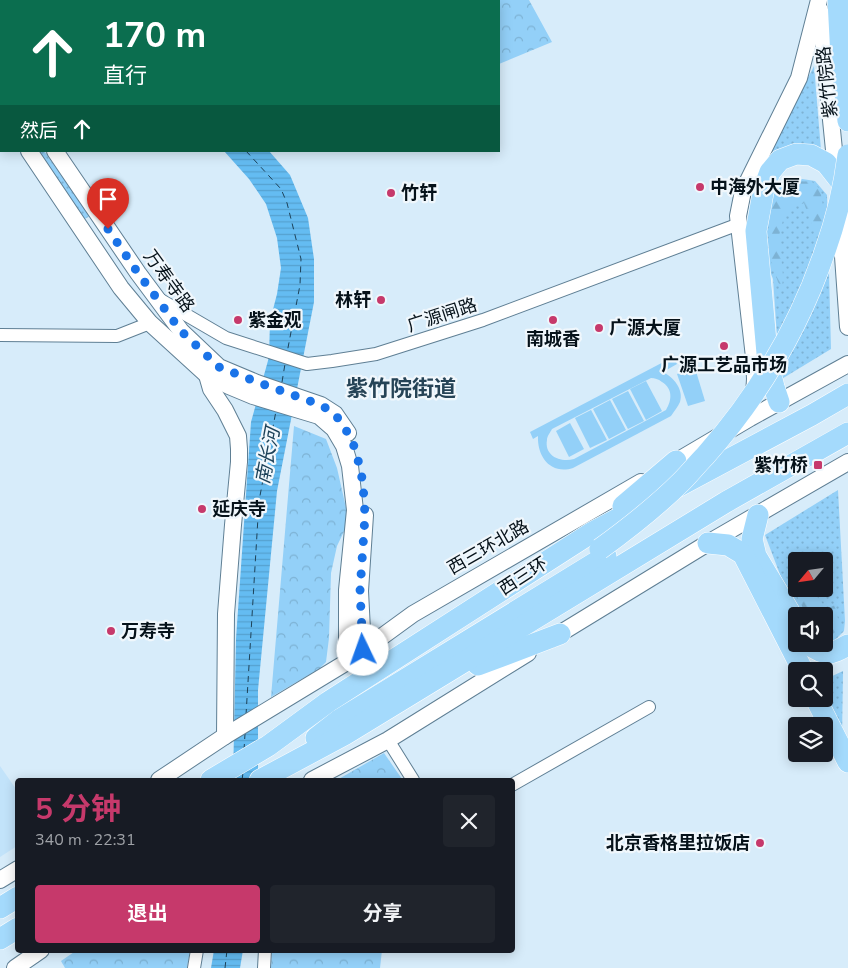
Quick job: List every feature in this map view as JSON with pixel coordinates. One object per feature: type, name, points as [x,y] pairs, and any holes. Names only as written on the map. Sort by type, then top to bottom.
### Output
[{"type":"highway","name":"紫竹院路","points":[[838,0],[841,57],[848,121]]},
{"type":"highway","points":[[779,402],[768,364],[756,231],[764,188],[770,172],[780,160],[796,154],[811,155],[826,163],[842,183]]},
{"type":"highway","points":[[263,778],[339,720],[658,505],[684,480],[723,436],[747,405],[782,350],[798,319],[817,274],[832,230],[848,155]]},
{"type":"highway","points":[[599,546],[637,533],[667,508],[738,432],[755,409],[776,379],[810,316],[826,280],[848,198]]},
{"type":"highway","points":[[217,776],[333,711],[848,394]]},
{"type":"highway","points":[[264,778],[344,735],[726,502],[848,433]]},
{"type":"highway","points":[[599,546],[676,461]]},
{"type":"highway","points":[[758,515],[752,539],[756,556],[788,610]]},
{"type":"highway","points":[[708,543],[728,545],[743,554],[798,662]]},
{"type":"highway","points":[[431,682],[560,634]]},
{"type":"highway","points":[[822,652],[827,654],[848,645]]},
{"type":"highway","points":[[820,707],[848,762]]},
{"type":"highway","points":[[0,908],[15,899]]},
{"type":"highway","points":[[0,939],[15,930]]},
{"type":"street","name":"紫竹院路","points":[[819,0],[842,183],[848,326]]},
{"type":"street","points":[[750,418],[755,379],[738,216],[743,190],[799,78],[819,0]]},
{"type":"street","name":"万寿寺路","points":[[29,152],[121,288],[150,323],[207,375],[229,386],[255,389]]},
{"type":"street","name":"万寿寺路","points":[[56,152],[181,331],[219,367],[255,389]]},
{"type":"street","name":"广源闸路","points":[[155,296],[226,338],[307,364],[332,361],[376,354],[484,320],[739,224]]},
{"type":"street","points":[[0,335],[117,336],[150,323]]},
{"type":"street","name":"西三环北路","points":[[162,778],[225,736],[347,662],[413,614],[750,418],[848,364]]},
{"type":"street","points":[[207,375],[238,436],[239,449],[226,614],[225,736]]},
{"type":"street","points":[[255,389],[300,404],[319,416],[334,429],[344,446],[350,466],[355,510],[347,590],[347,662]]},
{"type":"street","points":[[300,404],[321,405],[335,414],[353,443],[358,460],[362,478],[365,516],[360,591],[363,650]]},
{"type":"street","points":[[316,778],[388,740],[708,543],[848,462]]},
{"type":"street","points":[[515,783],[649,707]]},
{"type":"street","points":[[388,740],[411,778]]},
{"type":"street","points":[[0,880],[15,871]]},
{"type":"street","points":[[15,968],[37,953]]},
{"type":"street","points":[[194,968],[196,953]]},
{"type":"street","points":[[264,968],[265,953]]},
{"type":"shaded area","points":[[0,766],[15,788],[15,847],[0,857]]},
{"type":"green space","points":[[500,0],[529,0],[552,42],[500,64]]},
{"type":"green space","points":[[814,66],[821,150],[763,167]]},
{"type":"green space","points":[[36,152],[45,152],[90,216],[83,220]]},
{"type":"green space","points":[[796,178],[815,181],[827,195],[831,349],[780,380],[773,279],[761,248],[774,192]]},
{"type":"green space","points":[[811,181],[820,189],[825,217],[824,229],[816,236],[804,203],[795,205],[783,220],[779,236],[783,276],[782,288],[778,282],[770,257],[769,219],[772,201],[790,184]]},
{"type":"green space","points":[[673,357],[677,364],[663,372],[677,384],[681,397],[678,406],[671,416],[573,468],[558,469],[547,463],[540,451],[538,436],[533,439],[530,432]],"holes":[[[651,378],[658,379],[670,391],[670,399],[666,410],[574,459],[559,459],[554,457],[548,450],[547,440],[552,429]]]},
{"type":"green space","points":[[695,368],[705,401],[688,406],[677,374]]},
{"type":"green space","points":[[646,381],[662,411],[646,420],[630,389]]},
{"type":"green space","points":[[628,391],[644,421],[628,429],[612,399]]},
{"type":"green space","points":[[610,400],[626,430],[609,439],[593,409]]},
{"type":"green space","points":[[591,410],[607,440],[590,448],[575,418]]},
{"type":"green space","points":[[570,423],[584,449],[569,457],[556,431]]},
{"type":"green space","points":[[294,426],[326,439],[337,468],[349,521],[337,546],[331,573],[329,638],[326,662],[319,669],[271,697]]},
{"type":"green space","points":[[838,490],[845,621],[844,631],[833,642],[833,607],[797,607],[792,598],[833,597],[833,552],[788,552],[788,590],[765,535]]},
{"type":"green space","points":[[798,598],[818,598],[825,607],[802,607]]},
{"type":"green space","points":[[835,605],[840,628],[833,634],[833,607],[831,607]]},
{"type":"green space","points":[[843,671],[842,740],[828,707],[833,707],[833,676]]},
{"type":"green space","points":[[384,753],[401,778],[340,778]]},
{"type":"green space","points":[[73,953],[190,953],[187,968],[65,968],[61,961]]},
{"type":"green space","points":[[272,953],[382,953],[380,968],[271,968]]},
{"type":"water","name":"南长河","points":[[225,152],[270,152],[290,175],[308,218],[314,259],[314,302],[277,491],[258,690],[258,778],[233,778],[236,639],[251,422],[269,357],[270,321],[281,268],[277,238],[266,204],[249,179]]},
{"type":"water","points":[[214,953],[242,953],[240,968],[211,968]]},
{"type":"ferry route","points":[[247,152],[281,189],[287,203],[301,259],[300,285],[287,353]]},
{"type":"ferry route","points":[[282,382],[285,364]]},
{"type":"ferry route","points":[[246,715],[259,501],[276,411]]},
{"type":"ferry route","points":[[244,750],[245,734]]},
{"type":"ferry route","points":[[242,778],[243,773]]},
{"type":"ferry route","points":[[225,968],[227,953]]},
{"type":"place","name":"中海外大厦","points":[[700,187]]},
{"type":"place","name":"竹轩","points":[[391,193]]},
{"type":"place","name":"林轩","points":[[381,300]]},
{"type":"place","name":"紫金观","points":[[238,320]]},
{"type":"place","name":"南城香","points":[[553,320]]},
{"type":"place","name":"广源大厦","points":[[599,328]]},
{"type":"place","name":"广源工艺品市场","points":[[724,346]]},
{"type":"place","name":"紫竹桥","points":[[818,465]]},
{"type":"place","name":"延庆寺","points":[[202,509]]},
{"type":"place","name":"万寿寺","points":[[111,631]]},
{"type":"place","name":"北京香格里拉饭店","points":[[760,843]]},
{"type":"district","name":"紫竹院街道","points":[[401,389]]},
{"type":"route","points":[[108,229],[181,331],[219,367],[321,405],[335,414],[346,430],[353,443],[358,460],[364,497],[365,516],[360,591],[363,650]]}]
